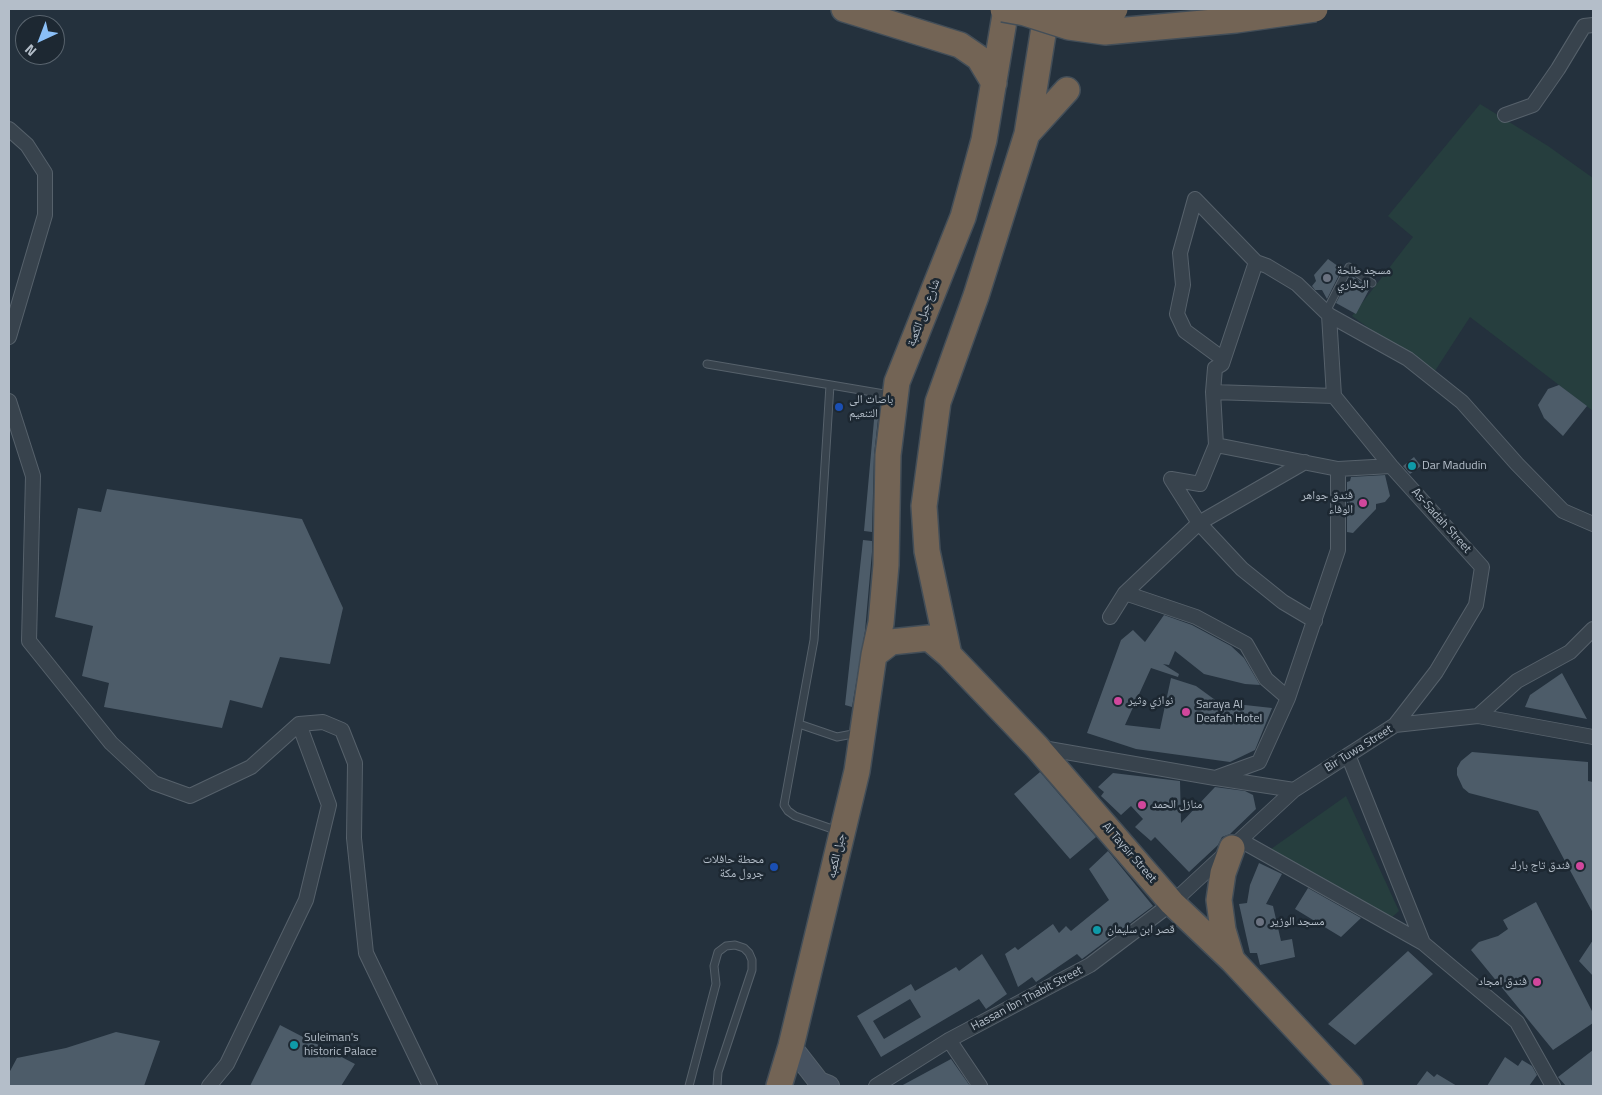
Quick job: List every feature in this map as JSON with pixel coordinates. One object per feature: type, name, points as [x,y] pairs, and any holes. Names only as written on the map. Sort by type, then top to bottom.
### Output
[{"type":"highway","points":[[844,9],[960,45],[979,58],[994,83]]},
{"type":"highway","points":[[1020,10],[1115,9]]},
{"type":"highway","points":[[1020,10],[1070,27],[1105,32],[1236,20],[1315,9]]},
{"type":"highway","points":[[949,655],[927,551],[924,506],[938,402],[976,296],[1027,134],[1020,10]]},
{"type":"highway","name":"شارع جبل الكعبة","points":[[881,623],[886,565],[888,455],[895,396],[901,373],[962,217],[984,140],[994,83],[1020,10]]},
{"type":"highway","points":[[1027,134],[1068,90]]},
{"type":"highway","name":"جبل الكعبه","points":[[779,1086],[791,1046],[857,770],[874,655],[881,623]]},
{"type":"highway","name":"Al Taysir Street","points":[[874,655],[891,642],[929,638],[949,655],[1036,747],[1172,902],[1232,960],[1341,1083]]},
{"type":"highway","points":[[1232,960],[1223,930],[1219,900],[1223,874],[1236,844]]},
{"type":"street","points":[[1505,115],[1532,105],[1558,69],[1584,26],[1593,25]]},
{"type":"street","points":[[9,129],[27,145],[45,174],[46,215],[9,337]]},
{"type":"street","points":[[1224,359],[1185,331],[1177,314],[1183,285],[1180,253],[1195,199],[1256,262],[1267,266],[1297,284],[1328,314],[1416,365],[1462,402],[1517,464],[1563,511],[1593,524]]},
{"type":"street","points":[[1256,262],[1224,359],[1222,364],[1215,368],[1213,392],[1216,445],[1200,484],[1171,479],[1199,523],[1242,569],[1284,602],[1315,621]]},
{"type":"street","points":[[1213,392],[1334,396],[1328,314]]},
{"type":"street","name":"As-Sadah Street","points":[[1334,396],[1391,466],[1482,567],[1476,605],[1436,672],[1395,725]]},
{"type":"street","points":[[9,400],[33,476],[29,641],[111,743],[154,783],[190,796],[251,766],[299,724],[323,722],[342,730],[355,762],[354,838],[366,953],[430,1086]]},
{"type":"street","points":[[1216,445],[1338,469],[1391,466]]},
{"type":"street","points":[[1110,617],[1125,593],[1199,523],[1305,462]]},
{"type":"street","points":[[1215,778],[1259,762],[1288,698],[1338,550],[1338,469]]},
{"type":"street","points":[[1125,593],[1196,617],[1246,644],[1266,679],[1288,698]]},
{"type":"street","points":[[1478,716],[1517,680],[1570,652],[1593,629]]},
{"type":"street","name":"Bir Tuwa Street","points":[[1172,902],[1294,790],[1395,725],[1478,716],[1592,736]]},
{"type":"street","points":[[209,1086],[227,1064],[306,900],[329,805],[299,724]]},
{"type":"street","points":[[1036,747],[1294,790]]},
{"type":"street","points":[[1348,755],[1423,944]]},
{"type":"street","points":[[1236,844],[1423,944],[1517,1022],[1553,1086]]},
{"type":"street","name":"Hassan Ibn Thabit Street","points":[[876,1086],[890,1081],[949,1040],[1090,965],[1172,902]]},
{"type":"street","points":[[949,1040],[980,1086]]},
{"type":"street","points":[[791,1046],[819,1082],[829,1086]]},
{"type":"lane","points":[[1328,314],[1349,267],[1372,283]]},
{"type":"lane","points":[[707,364],[895,396]]},
{"type":"lane","points":[[830,385],[814,640],[784,805],[795,816],[843,832]]},
{"type":"lane","points":[[799,724],[837,737],[863,732]]},
{"type":"lane","points":[[689,1086],[716,984],[714,966],[718,952],[735,945],[744,948],[749,953],[752,970],[718,1072],[717,1086]]},
{"type":"green space","points":[[1480,104],[1548,146],[1593,178],[1593,411],[1470,317],[1433,374],[1352,316],[1413,237],[1388,216]]},
{"type":"green space","points":[[1346,796],[1399,911],[1390,919],[1271,849]]},
{"type":"building","name":"مسجد طلحة البخاري","points":[[1328,259],[1342,269],[1327,299],[1322,290],[1315,290],[1312,286],[1316,281],[1314,275]]},
{"type":"building","points":[[1351,275],[1370,288],[1356,314],[1336,303]]},
{"type":"building","points":[[1559,385],[1587,406],[1563,436],[1544,418],[1538,405],[1548,389]]},
{"type":"building","points":[[875,409],[879,410],[874,455],[872,532],[864,531]]},
{"type":"building","name":"Dar Madudin","points":[[1414,457],[1421,466],[1410,474],[1403,466]]},
{"type":"building","name":"فندق جواهر الوفاء","points":[[1385,475],[1390,496],[1385,502],[1376,504],[1376,509],[1353,533],[1347,532],[1347,482],[1350,481],[1351,477]]},
{"type":"building","points":[[107,489],[302,519],[343,608],[330,664],[280,657],[262,708],[230,700],[222,728],[104,707],[109,683],[82,676],[93,626],[55,617],[78,508],[101,512]]},
{"type":"building","points":[[863,540],[872,541],[872,552],[865,631],[852,707],[845,705]]},
{"type":"building","points":[[1164,615],[1192,625],[1231,646],[1244,658],[1260,685],[1245,684],[1204,674],[1175,651],[1169,665],[1163,664],[1179,674],[1178,677],[1151,668],[1125,725],[1160,729],[1171,678],[1196,686],[1218,702],[1272,708],[1255,750],[1230,762],[1136,749],[1087,733],[1121,640],[1133,630],[1145,642]]},
{"type":"building","points":[[1562,673],[1587,719],[1525,707],[1530,695]]},
{"type":"building","name":"فندق تاج بارك","points":[[1472,752],[1588,762],[1588,781],[1593,782],[1593,913],[1538,811],[1469,793],[1463,788],[1457,775],[1457,768],[1461,761]]},
{"type":"building","points":[[1040,772],[1096,837],[1070,859],[1014,794]]},
{"type":"building","points":[[1113,773],[1180,781],[1181,823],[1215,787],[1245,791],[1253,795],[1256,809],[1230,834],[1222,837],[1218,845],[1189,872],[1155,837],[1151,841],[1135,827],[1143,819],[1131,806],[1121,815],[1101,796],[1104,792],[1098,787]]},
{"type":"building","name":"قصر ابن سليمان","points":[[1108,851],[1153,906],[1082,959],[1077,954],[1036,982],[1032,977],[1018,987],[1005,954],[1015,947],[1018,950],[1053,924],[1059,933],[1066,926],[1071,931],[1109,900],[1089,869]]},
{"type":"building","name":"مسجد الوزير","points":[[1259,863],[1282,874],[1266,904],[1273,906],[1281,941],[1292,939],[1295,957],[1260,965],[1257,953],[1250,953],[1239,904],[1247,903],[1250,885]]},
{"type":"building","points":[[1308,888],[1361,918],[1341,937],[1295,909]]},
{"type":"building","name":"فندق امجاد","points":[[1536,902],[1593,1013],[1593,1023],[1553,1050],[1471,950],[1479,942],[1498,936],[1508,929],[1503,920]]},
{"type":"building","points":[[1593,940],[1593,976],[1579,961]]},
{"type":"building","points":[[1408,951],[1433,974],[1355,1045],[1328,1024]]},
{"type":"building","points":[[982,954],[1007,994],[986,1009],[979,999],[881,1057],[857,1016],[911,984],[915,991],[956,967],[959,971]],"holes":[[[910,999],[921,1017],[884,1039],[873,1021]]]},
{"type":"building","name":"Suleiman's historic Palace","points":[[280,1025],[355,1064],[341,1086],[250,1086]]},
{"type":"building","points":[[116,1032],[160,1041],[144,1086],[9,1086],[9,1073],[17,1058],[66,1048]]},
{"type":"building","points":[[1593,1050],[1593,1086],[1566,1086],[1558,1077]]},
{"type":"building","points":[[1505,1057],[1518,1066],[1522,1060],[1532,1066],[1537,1075],[1529,1086],[1487,1086]]},
{"type":"building","points":[[951,1059],[970,1086],[901,1086]]},
{"type":"building","points":[[1427,1071],[1434,1077],[1437,1074],[1457,1086],[1416,1086]]},
{"type":"place","name":"مسجد طلحة البخاري","points":[[1327,278]]},
{"type":"place","name":"باصات الى التنعيم","points":[[839,407]]},
{"type":"place","name":"Dar Madudin","points":[[1412,466]]},
{"type":"place","name":"فندق جواهر الوفاء","points":[[1363,503]]},
{"type":"place","name":"نوازي وثير","points":[[1118,701]]},
{"type":"place","name":"Saraya Al Deafah Hotel","points":[[1186,712]]},
{"type":"place","name":"منازل الحمد","points":[[1142,805]]},
{"type":"place","name":"فندق تاج بارك","points":[[1580,866]]},
{"type":"place","name":"محطة حافلات جرول مكة","points":[[774,867]]},
{"type":"place","name":"مسجد الوزير","points":[[1260,922]]},
{"type":"place","name":"قصر ابن سليمان","points":[[1097,930]]},
{"type":"place","name":"فندق امجاد","points":[[1537,982]]},
{"type":"place","name":"Suleiman's historic Palace","points":[[294,1045]]}]
